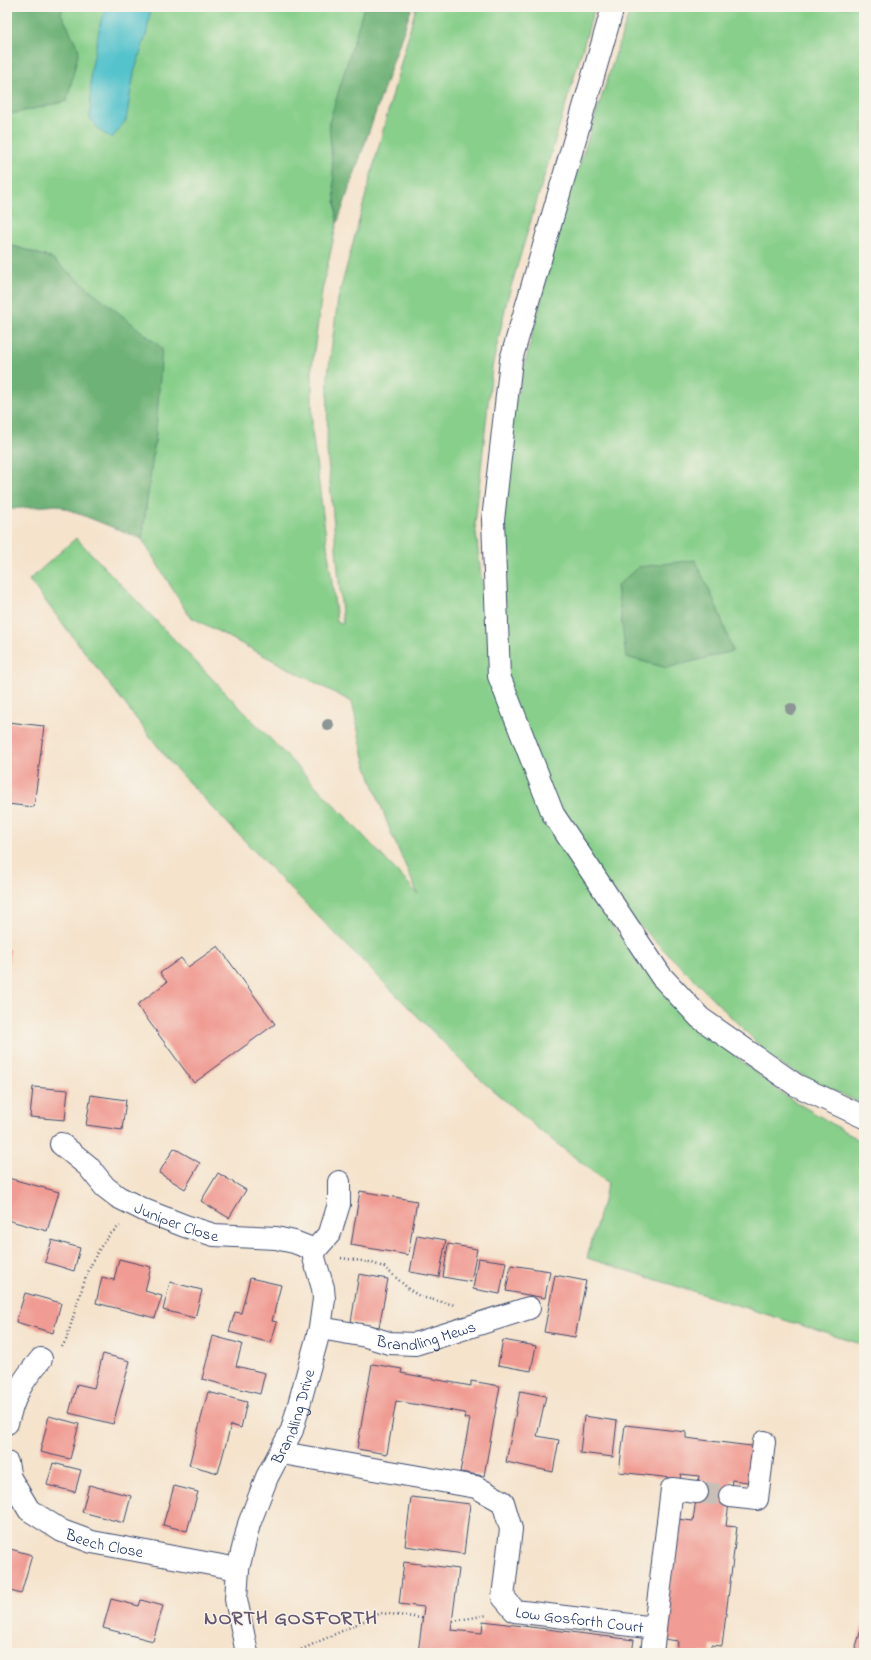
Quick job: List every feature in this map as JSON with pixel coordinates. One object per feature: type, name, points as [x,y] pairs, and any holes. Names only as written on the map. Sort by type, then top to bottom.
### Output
[{"type":"street","points":[[613,7],[511,360],[492,520],[499,676],[553,814],[661,976],[700,1018],[796,1085],[864,1117]]},
{"type":"street","name":"Juniper Close","points":[[61,1144],[88,1166],[105,1187],[118,1197],[144,1210],[185,1226],[214,1234],[276,1238],[294,1242],[314,1250]]},
{"type":"street","points":[[314,1250],[330,1232],[339,1204],[339,1182]]},
{"type":"street","name":"Brandling Drive","points":[[247,1653],[236,1599],[238,1569],[249,1524],[267,1477],[282,1453],[292,1430],[320,1328],[324,1299],[323,1288],[314,1258],[314,1250]]},
{"type":"street","name":"Brandling Mews","points":[[320,1328],[366,1336],[389,1343],[415,1344],[529,1308]]},
{"type":"street","points":[[7,1424],[14,1398],[26,1376],[41,1359]]},
{"type":"street","points":[[730,1496],[758,1499],[764,1442]]},
{"type":"street","name":"Low Gosforth Court","points":[[282,1453],[476,1487],[503,1502],[511,1529],[503,1597],[514,1611],[655,1628],[672,1489],[697,1492]]},
{"type":"street","name":"Beech Close","points":[[7,1463],[10,1478],[29,1510],[62,1531],[92,1542],[238,1569]]},
{"type":"street","points":[[652,1653],[655,1628]]},
{"type":"path","points":[[41,1359],[60,1350],[66,1340],[89,1270],[99,1249],[112,1231],[144,1210]]},
{"type":"path","points":[[314,1250],[331,1256],[369,1262],[384,1267],[410,1290],[421,1297],[465,1308],[470,1314],[475,1325]]},
{"type":"path","points":[[453,1621],[514,1611]]},
{"type":"path","points":[[294,1653],[381,1613],[422,1618]]},
{"type":"green space","points":[[7,7],[393,7],[346,181],[322,291],[312,367],[312,431],[337,621],[343,624],[327,450],[328,374],[338,299],[416,7],[595,7],[507,300],[492,368],[475,524],[493,679],[507,678],[501,532],[510,424],[560,224],[631,7],[864,7],[864,1105],[777,1063],[636,922],[559,841],[614,929],[681,1012],[781,1093],[864,1143],[864,1345],[587,1258],[608,1183],[543,1133],[482,1081],[285,883],[173,766],[29,580],[76,538],[341,812],[418,894],[391,833],[365,762],[352,702],[189,616],[142,539],[156,432],[51,258],[7,244]]},
{"type":"green space","points":[[7,7],[64,7],[61,13],[79,50],[67,101],[7,115]]},
{"type":"green space","points":[[364,7],[412,7],[337,224],[329,123]]},
{"type":"green space","points":[[7,244],[51,258],[162,348],[156,432],[142,539],[57,505],[9,509],[7,472]]},
{"type":"green space","points":[[695,560],[717,607],[733,651],[667,668],[626,657],[617,586],[638,567]]},
{"type":"water","points":[[106,7],[151,7],[147,32],[134,73],[126,120],[112,138],[100,131],[90,118],[91,71],[101,20]]},
{"type":"building","points":[[8,722],[44,726],[34,807],[7,804]]},
{"type":"building","points":[[218,946],[275,1024],[194,1083],[137,1005],[167,982],[160,973],[181,958],[188,967]]},
{"type":"building","points":[[7,949],[10,949],[8,964],[7,964]]},
{"type":"building","points":[[33,1087],[68,1090],[65,1120],[30,1117]]},
{"type":"building","points":[[91,1095],[126,1100],[122,1130],[86,1125]]},
{"type":"building","points":[[174,1148],[200,1163],[185,1189],[159,1173]]},
{"type":"building","points":[[218,1173],[246,1190],[229,1218],[201,1201]]},
{"type":"building","points":[[8,1178],[59,1192],[47,1231],[7,1220]]},
{"type":"building","points":[[360,1191],[417,1201],[408,1255],[351,1245]]},
{"type":"building","points":[[417,1235],[446,1240],[439,1277],[410,1272]]},
{"type":"building","points":[[52,1240],[80,1248],[74,1271],[45,1262]]},
{"type":"building","points":[[448,1244],[477,1249],[471,1282],[443,1277]]},
{"type":"building","points":[[478,1258],[506,1262],[500,1294],[473,1289]]},
{"type":"building","points":[[119,1259],[151,1267],[145,1291],[162,1296],[155,1318],[96,1303],[102,1277],[114,1280]]},
{"type":"building","points":[[511,1265],[550,1271],[545,1298],[506,1291]]},
{"type":"building","points":[[359,1274],[388,1279],[379,1327],[351,1322]]},
{"type":"building","points":[[555,1275],[586,1281],[575,1337],[544,1332]]},
{"type":"building","points":[[250,1278],[281,1285],[272,1321],[277,1322],[271,1343],[229,1332],[235,1312],[241,1313]]},
{"type":"building","points":[[170,1282],[202,1290],[195,1318],[163,1310]]},
{"type":"building","points":[[25,1293],[61,1303],[53,1333],[16,1322]]},
{"type":"building","points":[[213,1336],[242,1344],[236,1366],[265,1373],[260,1394],[202,1379]]},
{"type":"building","points":[[503,1340],[536,1346],[531,1371],[498,1365]]},
{"type":"building","points":[[103,1354],[130,1361],[113,1424],[69,1413],[77,1384],[94,1388]]},
{"type":"building","points":[[372,1364],[402,1369],[401,1373],[471,1386],[471,1381],[500,1386],[484,1476],[460,1472],[470,1419],[464,1418],[465,1413],[396,1401],[387,1454],[357,1449]]},
{"type":"building","points":[[520,1391],[546,1396],[537,1436],[559,1440],[553,1472],[506,1462]]},
{"type":"building","points":[[208,1392],[247,1402],[241,1428],[231,1425],[218,1473],[189,1465]]},
{"type":"building","points":[[49,1416],[79,1424],[70,1459],[40,1452]]},
{"type":"building","points":[[584,1416],[617,1421],[613,1457],[580,1453]]},
{"type":"building","points":[[625,1425],[686,1432],[686,1438],[759,1447],[755,1483],[732,1480],[726,1526],[737,1527],[722,1646],[711,1645],[710,1653],[677,1653],[678,1641],[663,1639],[677,1519],[693,1521],[699,1476],[681,1474],[680,1479],[619,1472]]},
{"type":"building","points":[[53,1463],[81,1470],[75,1492],[47,1485]]},
{"type":"building","points":[[89,1485],[131,1496],[124,1523],[82,1512]]},
{"type":"building","points":[[174,1486],[198,1492],[187,1531],[163,1525]]},
{"type":"building","points":[[411,1497],[470,1504],[464,1554],[405,1546]]},
{"type":"building","points":[[7,1548],[32,1555],[21,1594],[7,1590]]},
{"type":"building","points":[[404,1562],[459,1569],[451,1630],[482,1633],[483,1621],[634,1640],[632,1653],[418,1653],[424,1607],[399,1604]]},
{"type":"building","points":[[111,1599],[139,1606],[141,1600],[163,1606],[153,1641],[103,1628]]},
{"type":"building","points":[[864,1620],[864,1653],[854,1653]]},
{"type":"tunnel","points":[[697,1492],[730,1496]]},
{"type":"district","name":"NORTH GOSFORTH","points":[[291,1617]]}]
